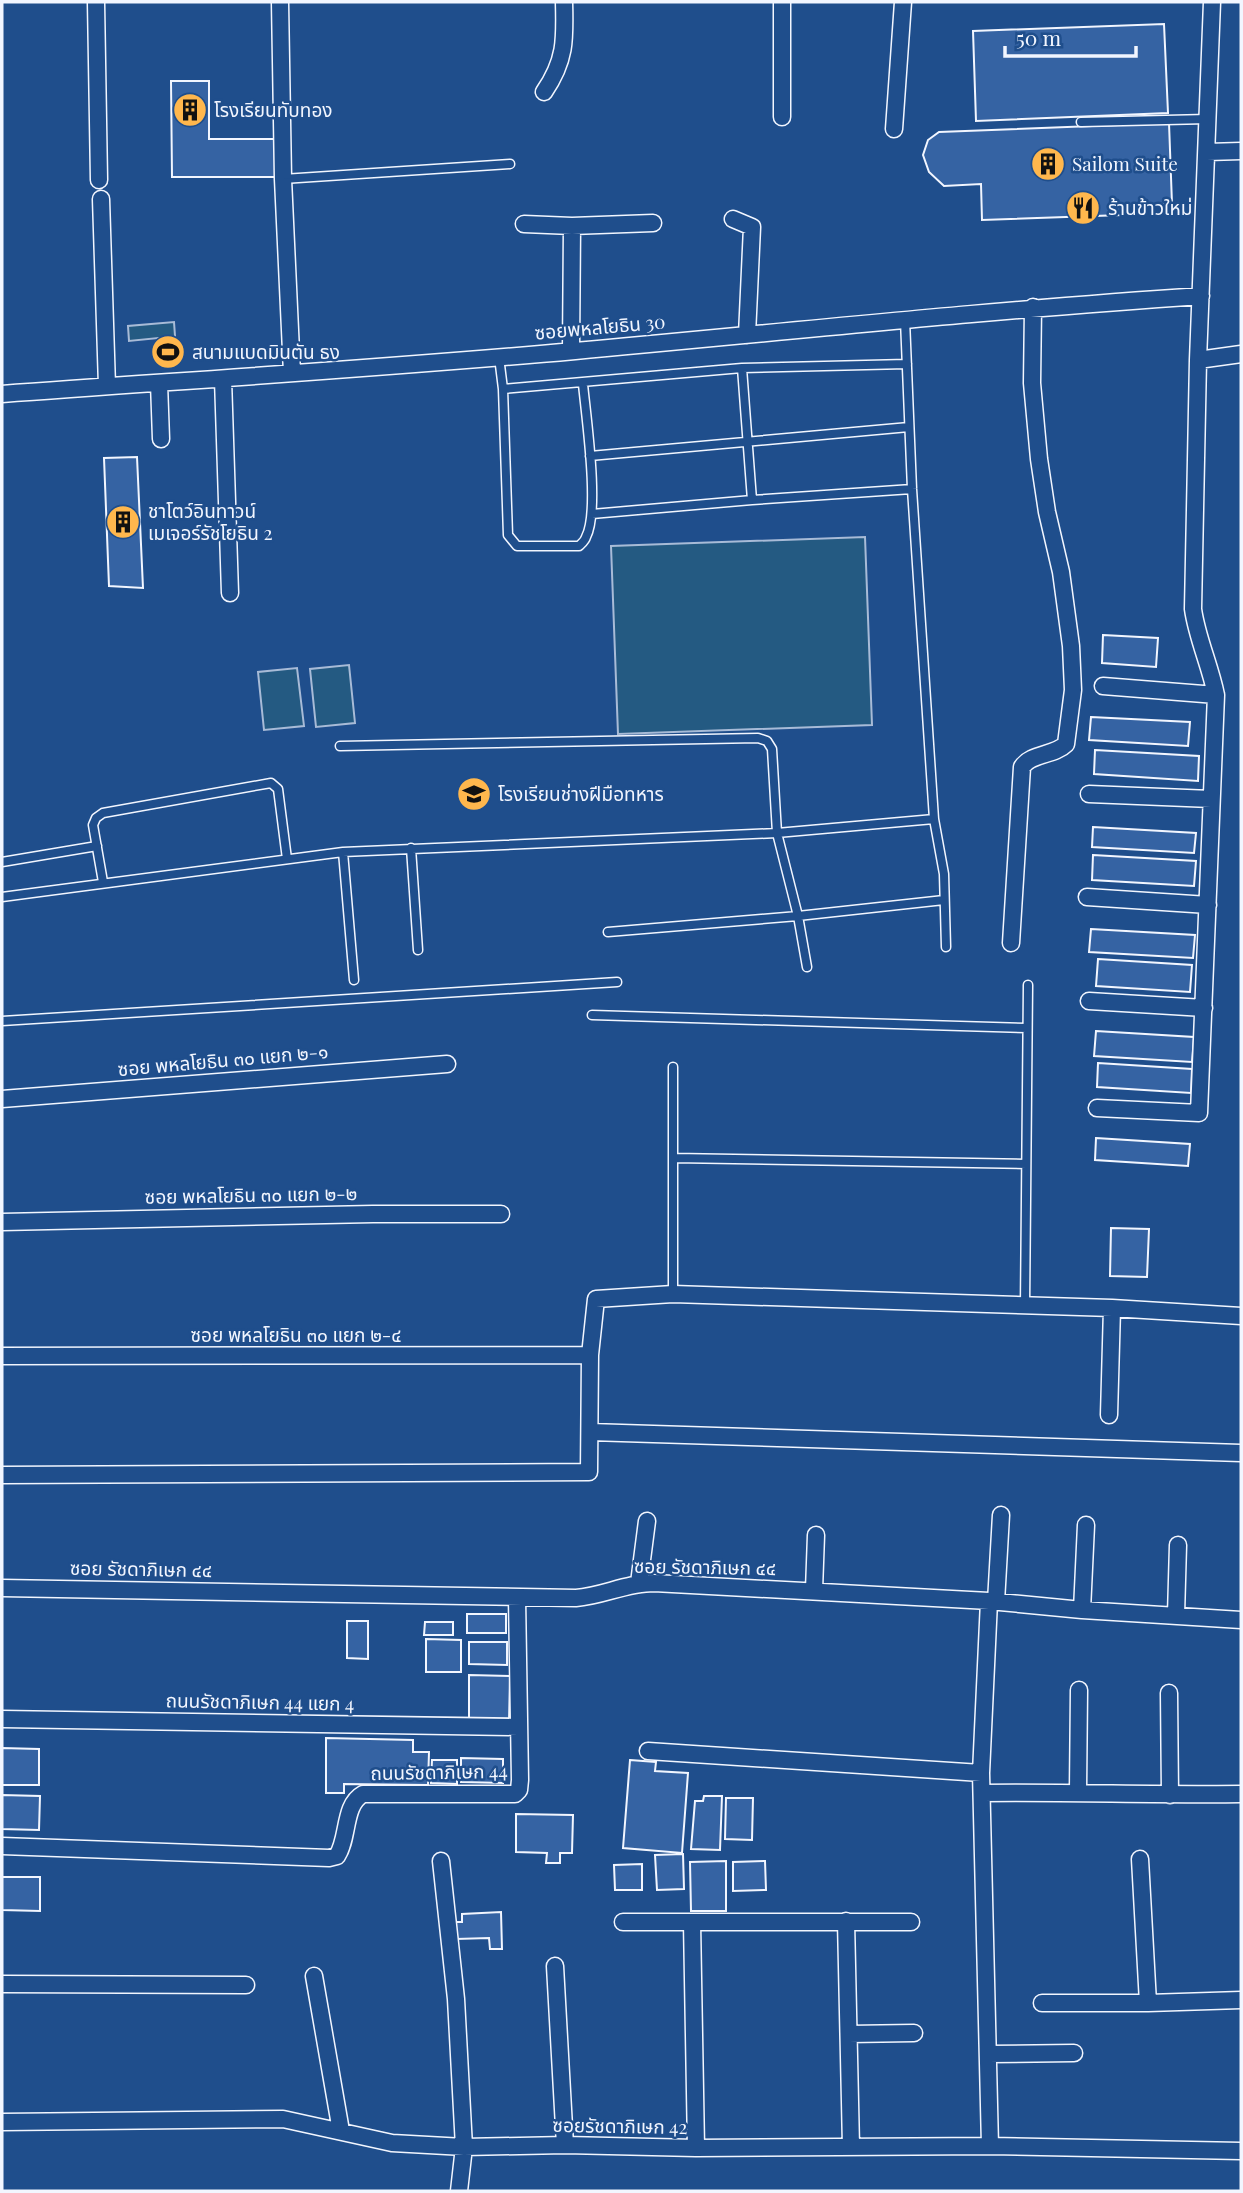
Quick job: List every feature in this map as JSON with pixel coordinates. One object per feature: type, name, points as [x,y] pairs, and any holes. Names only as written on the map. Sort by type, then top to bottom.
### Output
[{"type":"street","points":[[96,2],[99,180]]},
{"type":"street","points":[[280,2],[283,179],[292,373]]},
{"type":"street","points":[[544,92],[556,75],[565,47],[565,2]]},
{"type":"street","points":[[782,2],[782,117]]},
{"type":"street","points":[[894,129],[903,2]]},
{"type":"street","points":[[1097,1108],[1199,1114],[1216,695],[1195,626],[1193,608],[1198,360],[1212,2]]},
{"type":"street","points":[[1207,152],[1241,151]]},
{"type":"street","points":[[101,199],[107,386]]},
{"type":"street","points":[[733,219],[752,227],[747,335]]},
{"type":"street","points":[[524,224],[572,226],[653,223]]},
{"type":"street","points":[[571,351],[572,226]]},
{"type":"street","name":"ซอยพหลโยธิน 30","points":[[2,394],[499,357],[1033,307],[1201,296]]},
{"type":"street","points":[[1011,943],[1022,767],[1025,761],[1059,750],[1066,744],[1073,690],[1071,646],[1061,572],[1047,512],[1039,459],[1032,383],[1033,307]]},
{"type":"street","points":[[1198,360],[1241,354]]},
{"type":"street","points":[[223,379],[230,593]]},
{"type":"street","points":[[159,383],[161,439]]},
{"type":"street","points":[[1103,686],[1216,695]]},
{"type":"street","points":[[1089,794],[1211,799]]},
{"type":"street","points":[[1087,897],[1208,905]]},
{"type":"street","points":[[1090,1001],[1203,1008]]},
{"type":"street","name":"ซอย พหลโยธิน ๓๐ แยก ๒-๑","points":[[2,1099],[447,1063]]},
{"type":"street","name":"ซอย พหลโยธิน ๓๐ แยก ๒-๒","points":[[2,1222],[360,1214],[500,1214]]},
{"type":"street","points":[[2,1475],[589,1472],[590,1355],[596,1299],[673,1294],[1112,1308],[1241,1317]]},
{"type":"street","points":[[1110,1415],[1112,1308]]},
{"type":"street","name":"ซอย พหลโยธิน ๓๐ แยก ๒-๔","points":[[2,1356],[590,1355]]},
{"type":"street","points":[[590,1432],[1241,1453]]},
{"type":"street","points":[[990,2146],[981,1773],[1001,1514]]},
{"type":"street","points":[[639,1583],[647,1521]]},
{"type":"street","points":[[1082,1610],[1086,1525]]},
{"type":"street","points":[[814,1590],[816,1535]]},
{"type":"street","points":[[1175,1615],[1178,1545]]},
{"type":"street","name":"ซอย รัชดาภิเษก ๔๔","points":[[2,1588],[517,1598],[595,1596],[639,1583],[993,1601],[1082,1610],[1241,1620]]},
{"type":"street","name":"ถนนรัชดาภิเษก 44","points":[[2,1846],[329,1858],[337,1856],[343,1848],[352,1805],[357,1797],[363,1794],[515,1794],[519,1790],[520,1780],[517,1598]]},
{"type":"street","points":[[1078,1791],[1079,1690]]},
{"type":"street","points":[[1169,1693],[1170,1795]]},
{"type":"street","name":"ถนนรัชดาภิเษก 44 แยก 4","points":[[2,1718],[519,1727]]},
{"type":"street","points":[[648,1751],[981,1773]]},
{"type":"street","points":[[982,1793],[1078,1791],[1170,1795],[1241,1794]]},
{"type":"street","points":[[1140,1858],[1147,2003]]},
{"type":"street","points":[[441,1861],[456,1999],[464,2147],[458,2191]]},
{"type":"street","points":[[846,1921],[852,2147]]},
{"type":"street","points":[[623,1922],[911,1922]]},
{"type":"street","points":[[692,1922],[696,2148]]},
{"type":"street","points":[[555,1966],[565,2145]]},
{"type":"street","points":[[314,1976],[341,2131]]},
{"type":"street","points":[[2,1984],[246,1985]]},
{"type":"street","points":[[1042,2003],[1241,2000]]},
{"type":"street","points":[[849,2034],[914,2033]]},
{"type":"street","points":[[988,2054],[1074,2053]]},
{"type":"street","name":"ซอยรัชดาภิเษก 42","points":[[2,2122],[283,2119],[392,2143],[464,2147],[990,2146],[1241,2151]]},
{"type":"lane","points":[[1081,122],[1208,119]]},
{"type":"lane","points":[[283,179],[510,164]]},
{"type":"lane","points":[[905,320],[912,489],[934,820],[944,874],[946,947]]},
{"type":"lane","points":[[499,357],[503,390],[508,534],[517,546],[579,546],[586,537],[592,514],[583,384]]},
{"type":"lane","points":[[503,390],[742,368],[907,364]]},
{"type":"lane","points":[[742,368],[752,499]]},
{"type":"lane","points":[[590,456],[909,427]]},
{"type":"lane","points":[[592,514],[752,499],[912,489]]},
{"type":"lane","points":[[340,746],[758,738],[767,741],[772,749],[777,833],[798,916],[807,967]]},
{"type":"lane","points":[[103,883],[93,825],[96,817],[103,813],[271,783],[278,789],[287,859]]},
{"type":"lane","points":[[2,897],[343,852],[777,833],[934,820]]},
{"type":"lane","points":[[2,862],[97,846]]},
{"type":"lane","points":[[411,848],[418,950]]},
{"type":"lane","points":[[343,852],[354,980]]},
{"type":"lane","points":[[608,932],[944,900]]},
{"type":"lane","points":[[2,1021],[617,982]]},
{"type":"lane","points":[[1025,1306],[1028,985]]},
{"type":"lane","points":[[592,1015],[1027,1028]]},
{"type":"lane","points":[[673,1067],[673,1294]]},
{"type":"lane","points":[[674,1158],[1026,1164]]},
{"type":"shaded area","name":"สนามแบดมินตัน ธง","points":[[174,322],[177,364],[161,365],[158,338],[129,341],[128,326]]},
{"type":"shaded area","points":[[865,537],[872,725],[618,734],[611,546]]},
{"type":"shaded area","points":[[349,665],[355,723],[316,727],[310,669]]},
{"type":"shaded area","points":[[297,668],[304,726],[264,730],[258,672]]},
{"type":"building","points":[[1164,24],[1168,113],[976,121],[973,31]]},
{"type":"building","name":"โรงเรียนทับทอง","points":[[171,81],[209,81],[209,139],[276,139],[276,177],[172,177]]},
{"type":"building","name":"Sailom Suite","points":[[1169,123],[1172,204],[1121,206],[1122,215],[982,220],[981,184],[944,186],[929,172],[923,155],[928,140],[939,132]]},
{"type":"building","name":"ชาโตว์อินทาวน์ เมเจอร์รัชโยธิน 2","points":[[137,457],[143,588],[109,586],[104,458]]},
{"type":"building","points":[[1103,635],[1158,638],[1156,667],[1102,663]]},
{"type":"building","points":[[1091,717],[1190,722],[1188,746],[1089,740]]},
{"type":"building","points":[[1095,750],[1199,756],[1198,781],[1094,774]]},
{"type":"building","points":[[1093,827],[1196,833],[1194,853],[1092,847]]},
{"type":"building","points":[[1093,855],[1196,861],[1194,886],[1092,880]]},
{"type":"building","points":[[1091,929],[1195,935],[1193,958],[1089,952]]},
{"type":"building","points":[[1098,959],[1192,965],[1190,992],[1096,986]]},
{"type":"building","points":[[1096,1031],[1194,1037],[1192,1062],[1094,1056]]},
{"type":"building","points":[[1098,1063],[1192,1069],[1191,1093],[1097,1087]]},
{"type":"building","points":[[1096,1138],[1190,1144],[1188,1166],[1095,1160]]},
{"type":"building","points":[[1111,1228],[1149,1229],[1147,1277],[1110,1276]]},
{"type":"building","points":[[467,1614],[506,1614],[506,1633],[467,1633]]},
{"type":"building","points":[[347,1621],[368,1621],[368,1659],[347,1658]]},
{"type":"building","points":[[425,1622],[453,1622],[453,1635],[424,1635]]},
{"type":"building","points":[[426,1639],[461,1640],[461,1672],[426,1672]]},
{"type":"building","points":[[469,1642],[507,1642],[507,1665],[469,1664]]},
{"type":"building","points":[[469,1675],[510,1676],[509,1722],[469,1721]]},
{"type":"building","points":[[326,1738],[413,1740],[413,1752],[429,1752],[428,1785],[344,1784],[344,1793],[326,1793]]},
{"type":"building","points":[[2,1748],[39,1749],[39,1785],[2,1785]]},
{"type":"building","points":[[461,1758],[503,1759],[503,1783],[461,1782]]},
{"type":"building","points":[[432,1760],[457,1760],[457,1784],[431,1783]]},
{"type":"building","points":[[630,1760],[656,1762],[655,1771],[688,1773],[682,1853],[623,1848]]},
{"type":"building","points":[[2,1795],[40,1796],[39,1830],[2,1829]]},
{"type":"building","points":[[704,1796],[722,1796],[720,1850],[691,1849],[695,1801],[703,1801]]},
{"type":"building","points":[[726,1798],[753,1798],[752,1840],[725,1839]]},
{"type":"building","points":[[516,1814],[573,1815],[572,1853],[560,1853],[560,1863],[546,1863],[547,1853],[516,1852]]},
{"type":"building","points":[[683,1854],[684,1889],[657,1890],[655,1855]]},
{"type":"building","points":[[726,1861],[726,1911],[691,1911],[690,1862]]},
{"type":"building","points":[[765,1861],[766,1890],[733,1891],[733,1862]]},
{"type":"building","points":[[642,1864],[642,1890],[615,1890],[614,1865]]},
{"type":"building","points":[[2,1877],[40,1877],[40,1911],[2,1910]]},
{"type":"building","points":[[501,1912],[502,1949],[490,1949],[489,1938],[456,1939],[456,1922],[462,1922],[462,1914]]},
{"type":"place","name":"โรงเรียนทับทอง","points":[[190,110]]},
{"type":"place","name":"Sailom Suite","points":[[1048,164]]},
{"type":"place","name":"ร้านข้าวใหม่","points":[[1083,208]]},
{"type":"place","name":"สนามแบดมินตัน ธง","points":[[168,352]]},
{"type":"place","name":"ชาโตว์อินทาวน์ เมเจอร์รัชโยธิน 2","points":[[123,522]]},
{"type":"place","name":"โรงเรียนช่างฝีมือทหาร","points":[[474,794]]}]
